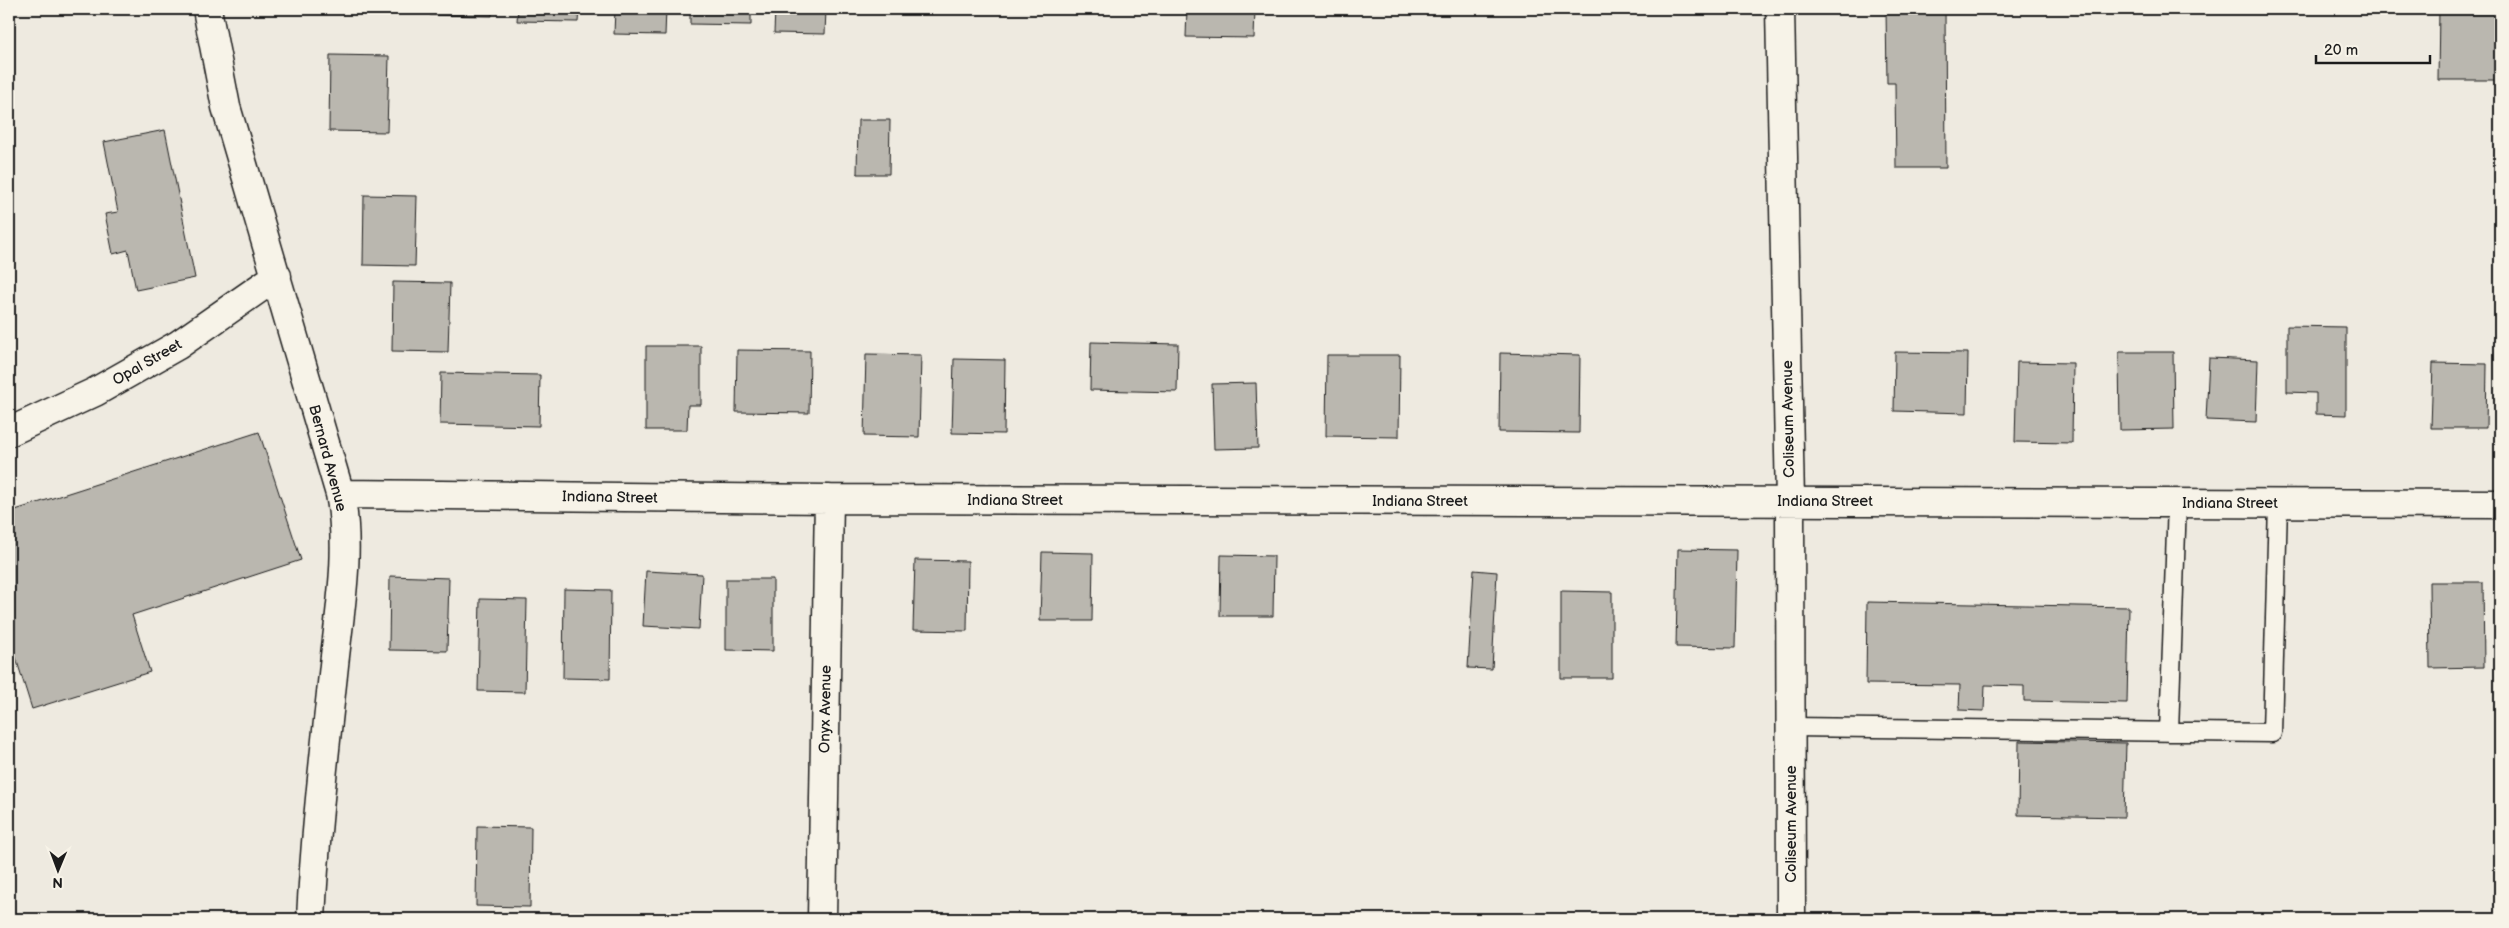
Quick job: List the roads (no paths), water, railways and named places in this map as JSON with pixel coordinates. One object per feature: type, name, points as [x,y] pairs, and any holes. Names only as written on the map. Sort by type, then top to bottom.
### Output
[{"type":"street","name":"Bernard Avenue","points":[[207,9],[226,107],[340,494],[345,520],[342,588],[314,853],[310,919]]},
{"type":"street","name":"Coliseum Avenue","points":[[1780,9],[1790,501],[1791,919]]},
{"type":"street","name":"Opal Street","points":[[9,432],[95,392],[178,345],[276,276]]},
{"type":"street","name":"Indiana Street","points":[[340,494],[829,499],[2500,504]]},
{"type":"street","name":"Onyx Avenue","points":[[822,919],[829,499]]},
{"type":"lane","points":[[2169,732],[2177,502]]},
{"type":"lane","points":[[1791,727],[2272,733],[2278,503]]}]
